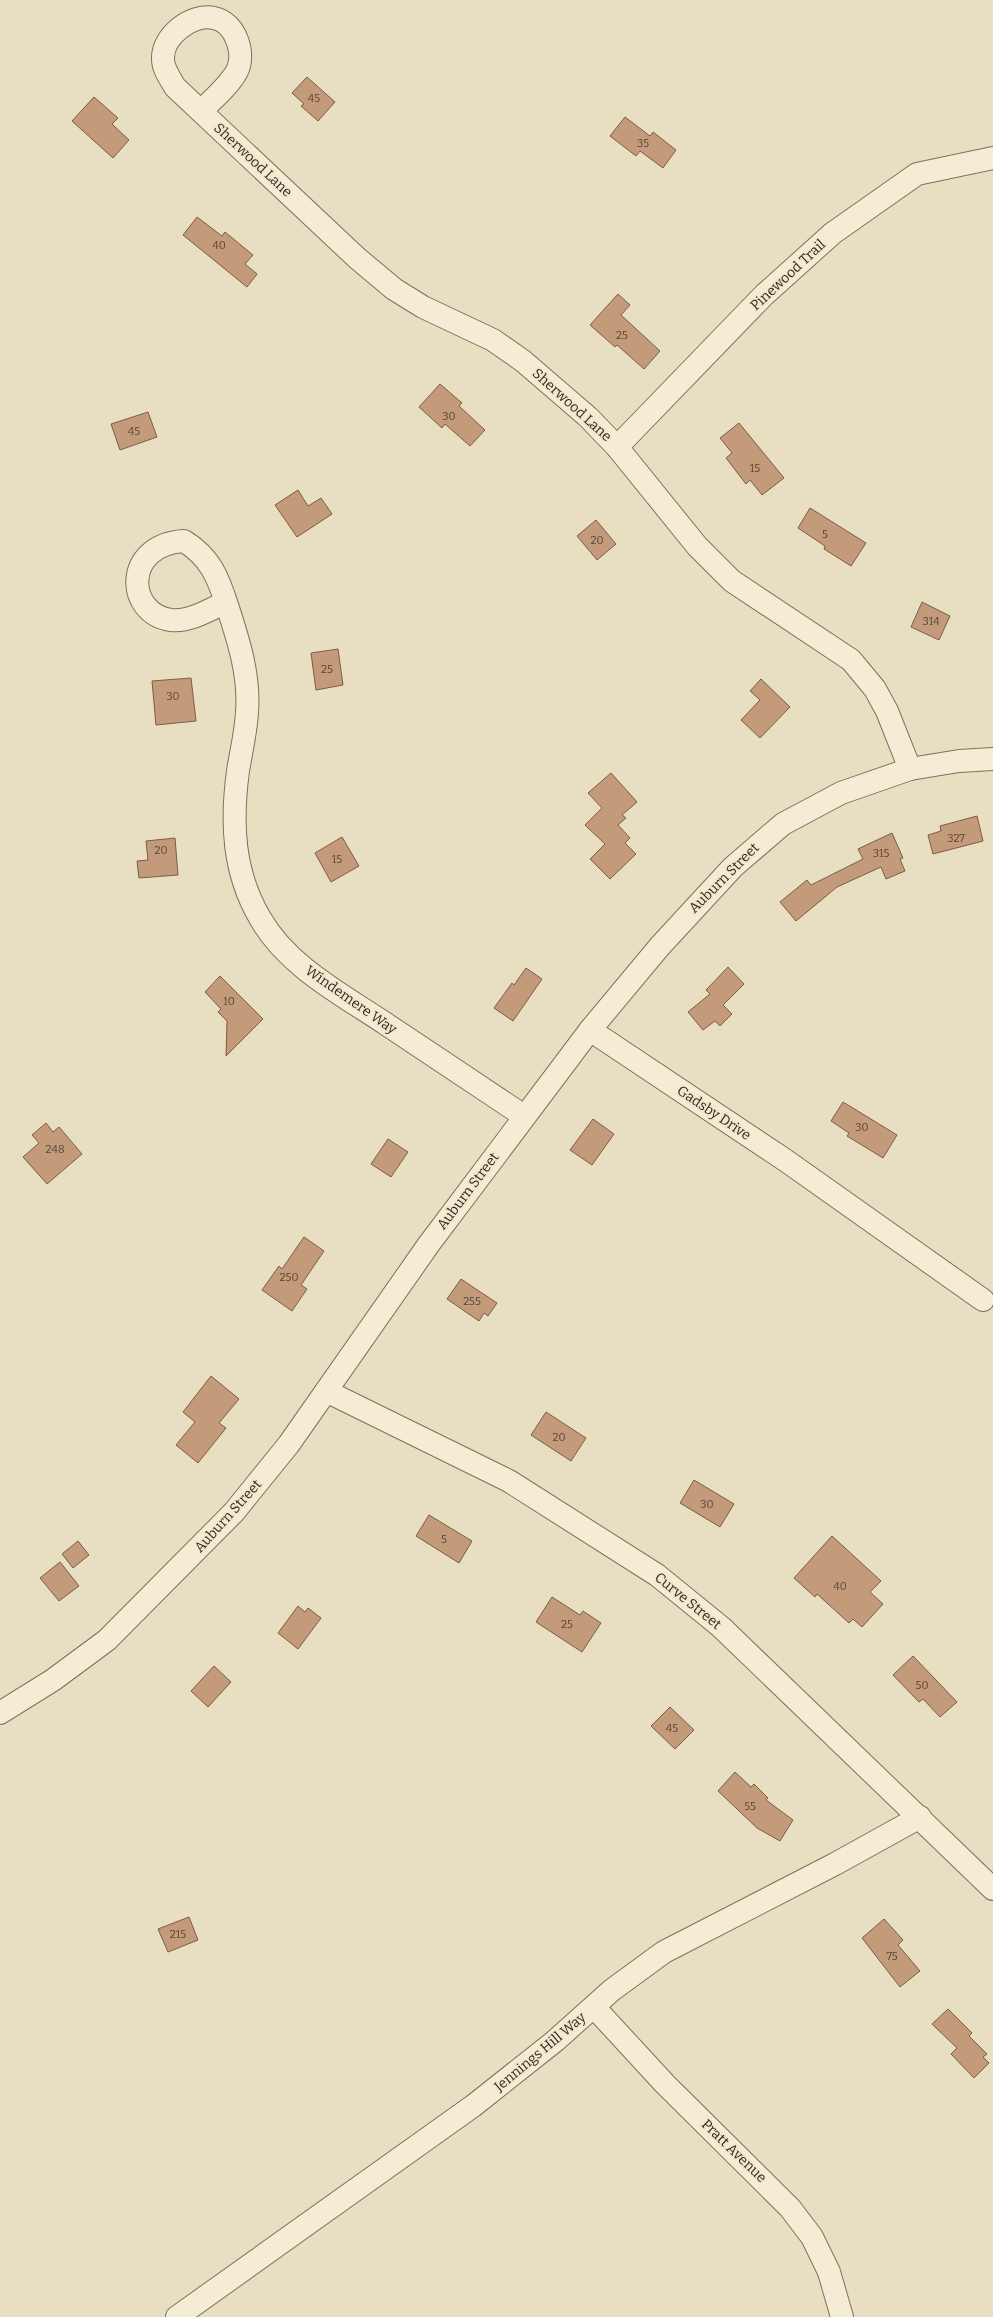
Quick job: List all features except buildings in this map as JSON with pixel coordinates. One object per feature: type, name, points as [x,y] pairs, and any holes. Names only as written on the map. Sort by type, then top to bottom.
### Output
[{"type":"street","name":"Sherwood Lane","points":[[201,112],[357,258],[394,289],[428,310],[477,331],[522,361],[588,417],[617,447],[684,532],[720,570],[744,589],[840,652],[860,669],[876,689],[887,711],[910,769]]},
{"type":"street","name":"Pinewood Trail","points":[[617,447],[764,295],[833,233],[916,174],[993,158]]},
{"type":"street","name":"Windemere Way","points":[[226,602],[241,646],[248,710],[234,807],[235,844],[244,882],[260,918],[284,950],[316,978],[524,1116]]},
{"type":"street","name":"Auburn Street","points":[[0,1713],[81,1661],[130,1619],[234,1512],[289,1444],[429,1244],[590,1030],[696,905],[766,837],[802,812],[864,784],[910,769],[993,758]]},
{"type":"street","name":"Gadsby Drive","points":[[590,1030],[836,1196],[983,1300]]},
{"type":"street","name":"Curve Street","points":[[326,1391],[509,1481],[664,1580],[721,1627],[993,1889]]},
{"type":"street","name":"Jennings Hill Way","points":[[178,2317],[473,2106],[555,2041],[632,1974],[664,1952],[843,1860],[920,1817]]},
{"type":"street","name":"Pratt Avenue","points":[[594,2007],[665,2084],[790,2208],[812,2237],[829,2272],[842,2317]]}]
